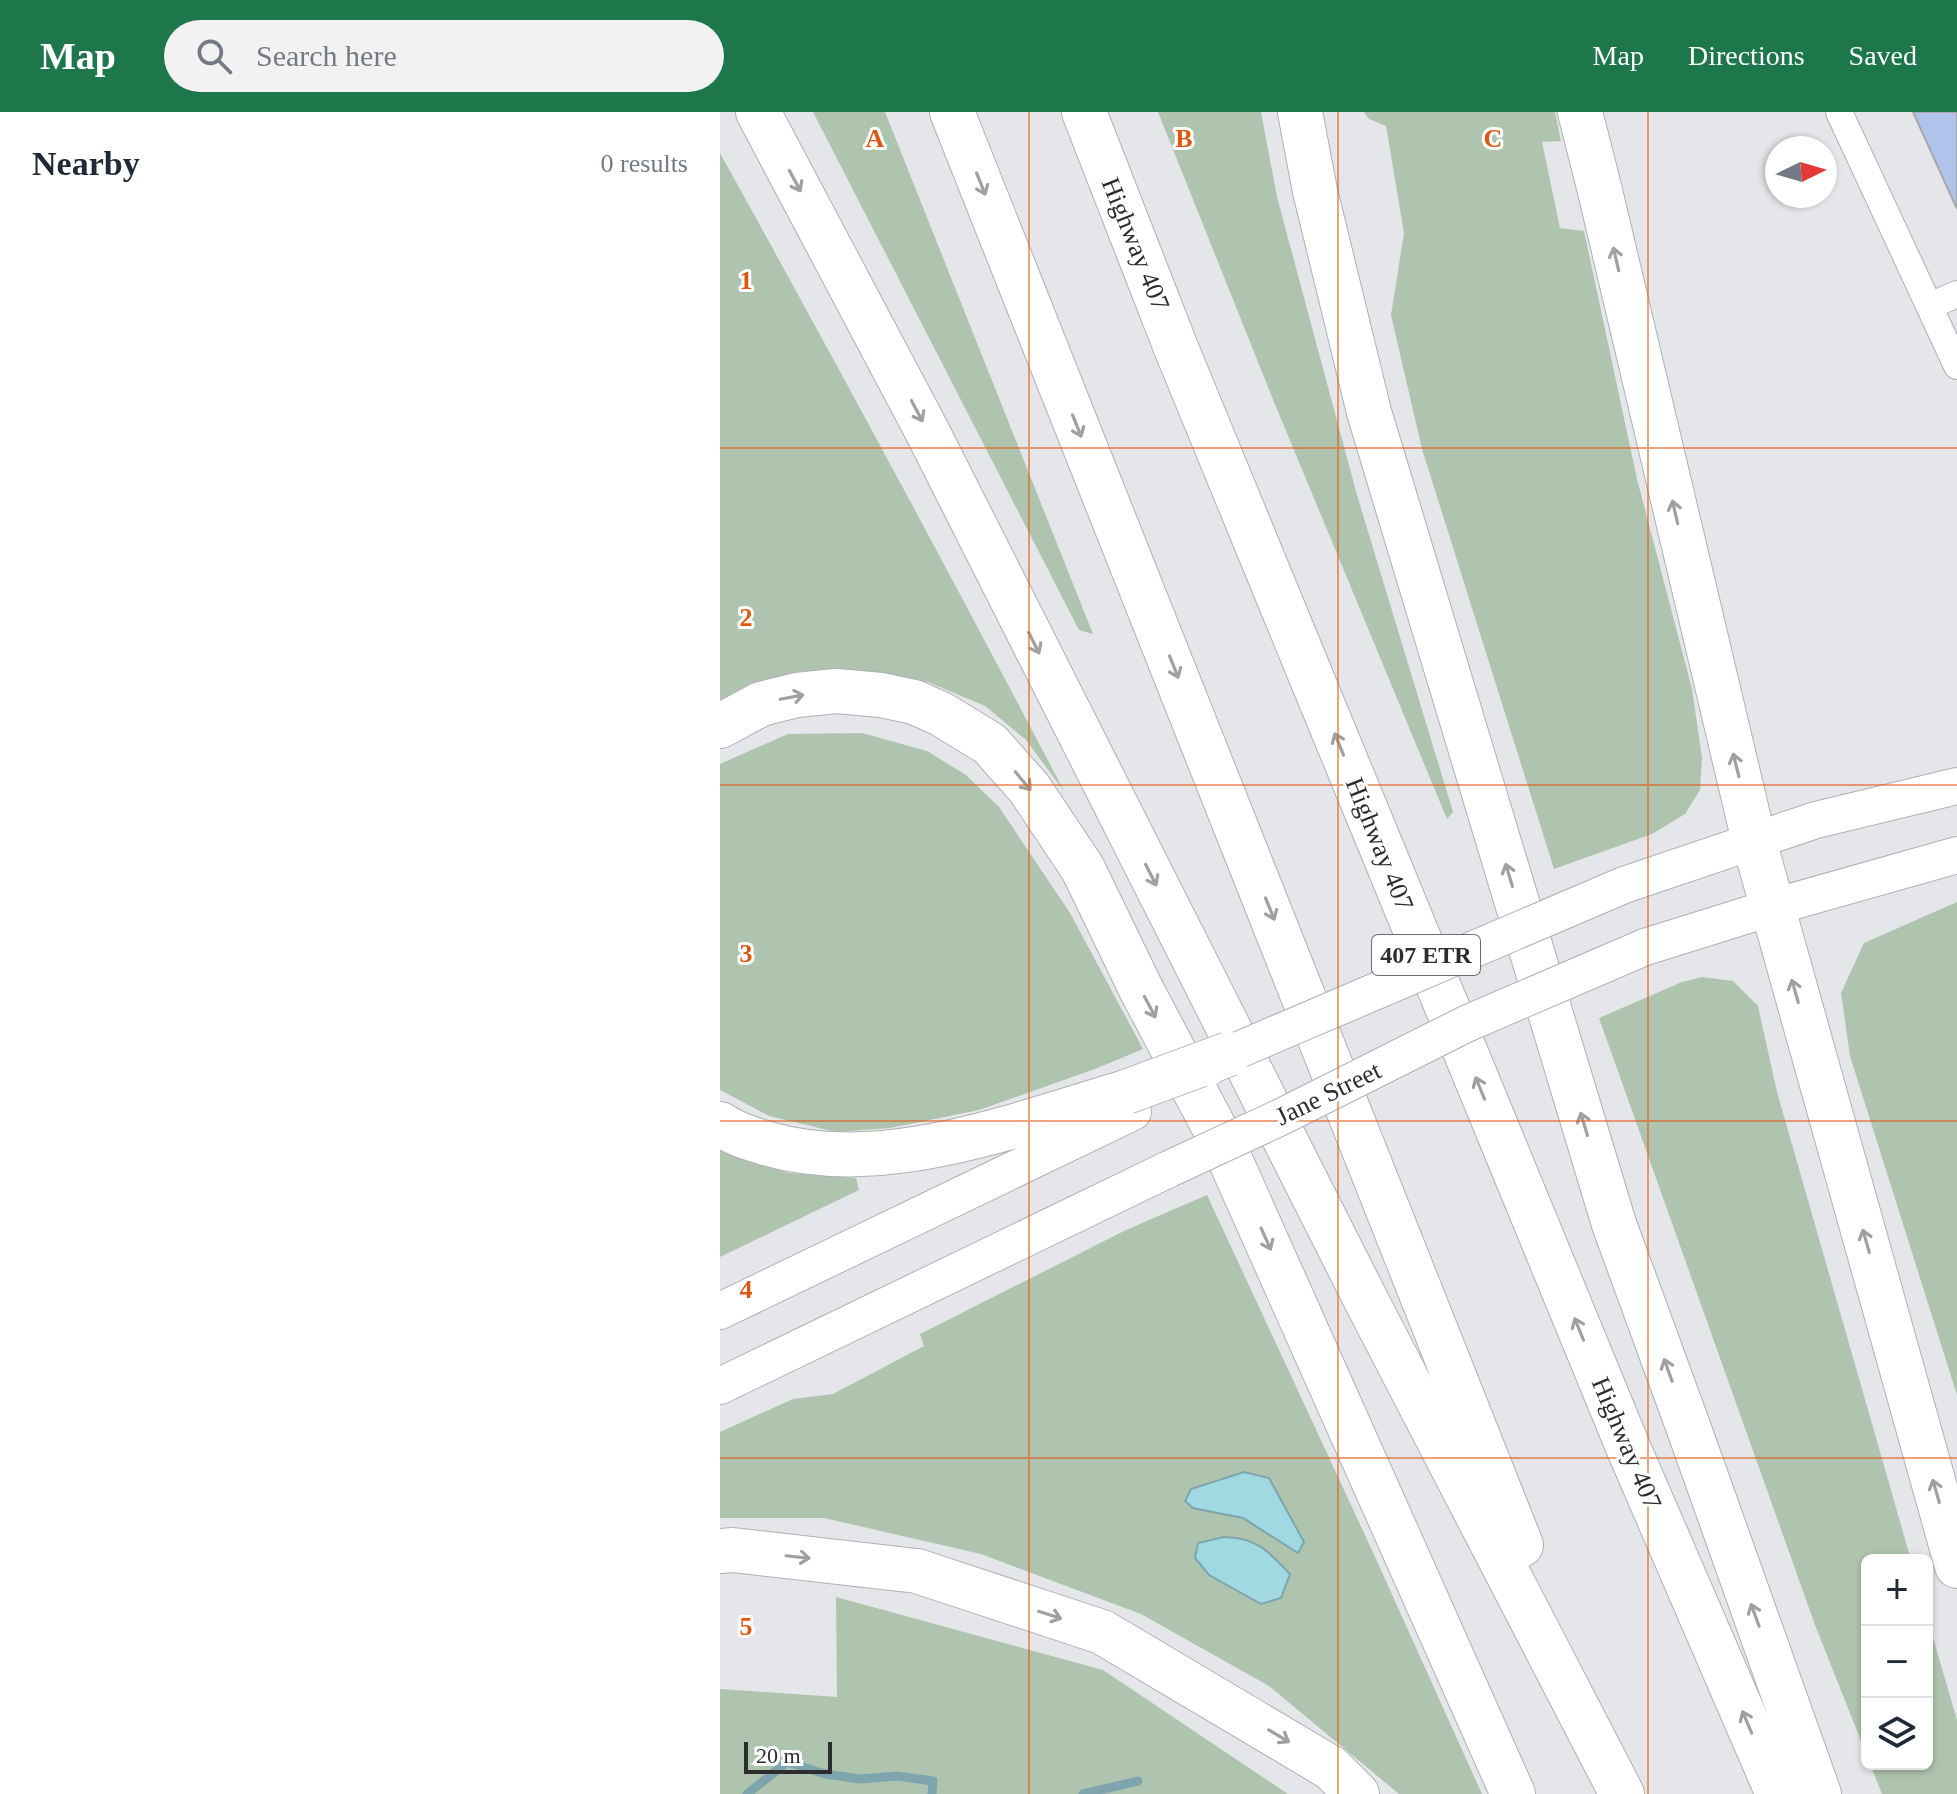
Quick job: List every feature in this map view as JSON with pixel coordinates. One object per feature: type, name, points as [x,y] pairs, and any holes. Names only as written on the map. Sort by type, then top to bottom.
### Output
[{"type":"highway","points":[[758,112],[942,459],[1367,1302],[1624,1794]]},
{"type":"highway","points":[[952,112],[1457,1384],[1624,1794]]},
{"type":"highway","name":"Highway 407","points":[[1084,112],[1176,348],[1609,1403],[1778,1794]]},
{"type":"highway","points":[[1300,112],[1315,191],[1369,412],[1614,1224],[1819,1794]]},
{"type":"highway","points":[[1580,112],[1754,841],[1957,1566]]},
{"type":"highway","points":[[720,726],[761,704],[797,695],[836,691],[881,695],[914,702],[941,714],[990,744],[1029,788],[1083,869],[1141,989],[1224,1146],[1513,1794]]},
{"type":"highway","points":[[720,1124],[735,1134],[795,1151],[816,1154],[898,1152],[1129,1102],[1229,1054]]},
{"type":"highway","points":[[720,1551],[917,1571],[1102,1632],[1331,1768],[1357,1794]]},
{"type":"main road","points":[[1229,1054],[1624,885],[1816,820],[1957,786]]},
{"type":"main road","name":"Jane Street","points":[[720,1386],[1281,1117],[1466,1024],[1645,947],[1957,855]]},
{"type":"main road","points":[[720,1311],[1129,1102]]},
{"type":"street","points":[[1839,112],[1957,366]]},
{"type":"street","points":[[1930,306],[1957,294]]},
{"type":"green space","points":[[813,112],[885,112],[1093,634],[1079,630]]},
{"type":"green space","points":[[1158,112],[1261,112],[1277,197],[1357,495],[1453,812],[1447,819],[1272,397]]},
{"type":"green space","points":[[1364,112],[1555,112],[1561,141],[1542,142],[1560,228],[1584,231],[1637,479],[1692,689],[1702,758],[1700,790],[1685,814],[1652,834],[1554,869],[1422,449],[1391,315],[1404,233],[1386,126],[1369,119]]},
{"type":"green space","points":[[720,153],[1064,791],[1026,740],[985,706],[928,682],[885,674],[822,670],[754,683],[720,700]]},
{"type":"green space","points":[[862,733],[927,751],[966,775],[999,807],[1070,913],[1143,1049],[979,1110],[890,1128],[836,1132],[769,1116],[720,1090],[720,764],[788,734]]},
{"type":"green space","points":[[1957,902],[1957,1395],[1850,1056],[1841,993],[1864,943]]},
{"type":"green space","points":[[1702,977],[1733,981],[1758,1006],[1777,1092],[1909,1554],[1861,1554],[1861,1741],[1815,1625],[1599,1018],[1682,982]]},
{"type":"green space","points":[[720,1150],[789,1173],[856,1178],[859,1190],[720,1257]]},
{"type":"green space","points":[[1207,1195],[1482,1794],[1399,1794],[1269,1686],[1141,1614],[981,1554],[824,1518],[720,1518],[720,1432],[793,1399],[833,1394],[924,1346],[920,1334],[1126,1230]]},
{"type":"green space","points":[[836,1597],[1103,1670],[1288,1794],[720,1794],[720,1689],[837,1697]]},
{"type":"green space","points":[[1933,1638],[1957,1720],[1957,1794],[1882,1794],[1872,1770],[1933,1770]]},
{"type":"water","points":[[1244,1472],[1269,1478],[1304,1542],[1298,1553],[1243,1518],[1193,1508],[1185,1501],[1191,1489]]},
{"type":"water","points":[[1224,1537],[1246,1540],[1262,1547],[1290,1574],[1281,1598],[1261,1604],[1209,1575],[1195,1558],[1198,1543]]},
{"type":"building","points":[[1913,112],[1957,112],[1957,209]]},
{"type":"waterway","points":[[747,1794],[787,1762],[825,1774],[860,1779],[897,1776],[933,1781],[932,1794]]},
{"type":"waterway","points":[[1083,1794],[1138,1781]]}]
